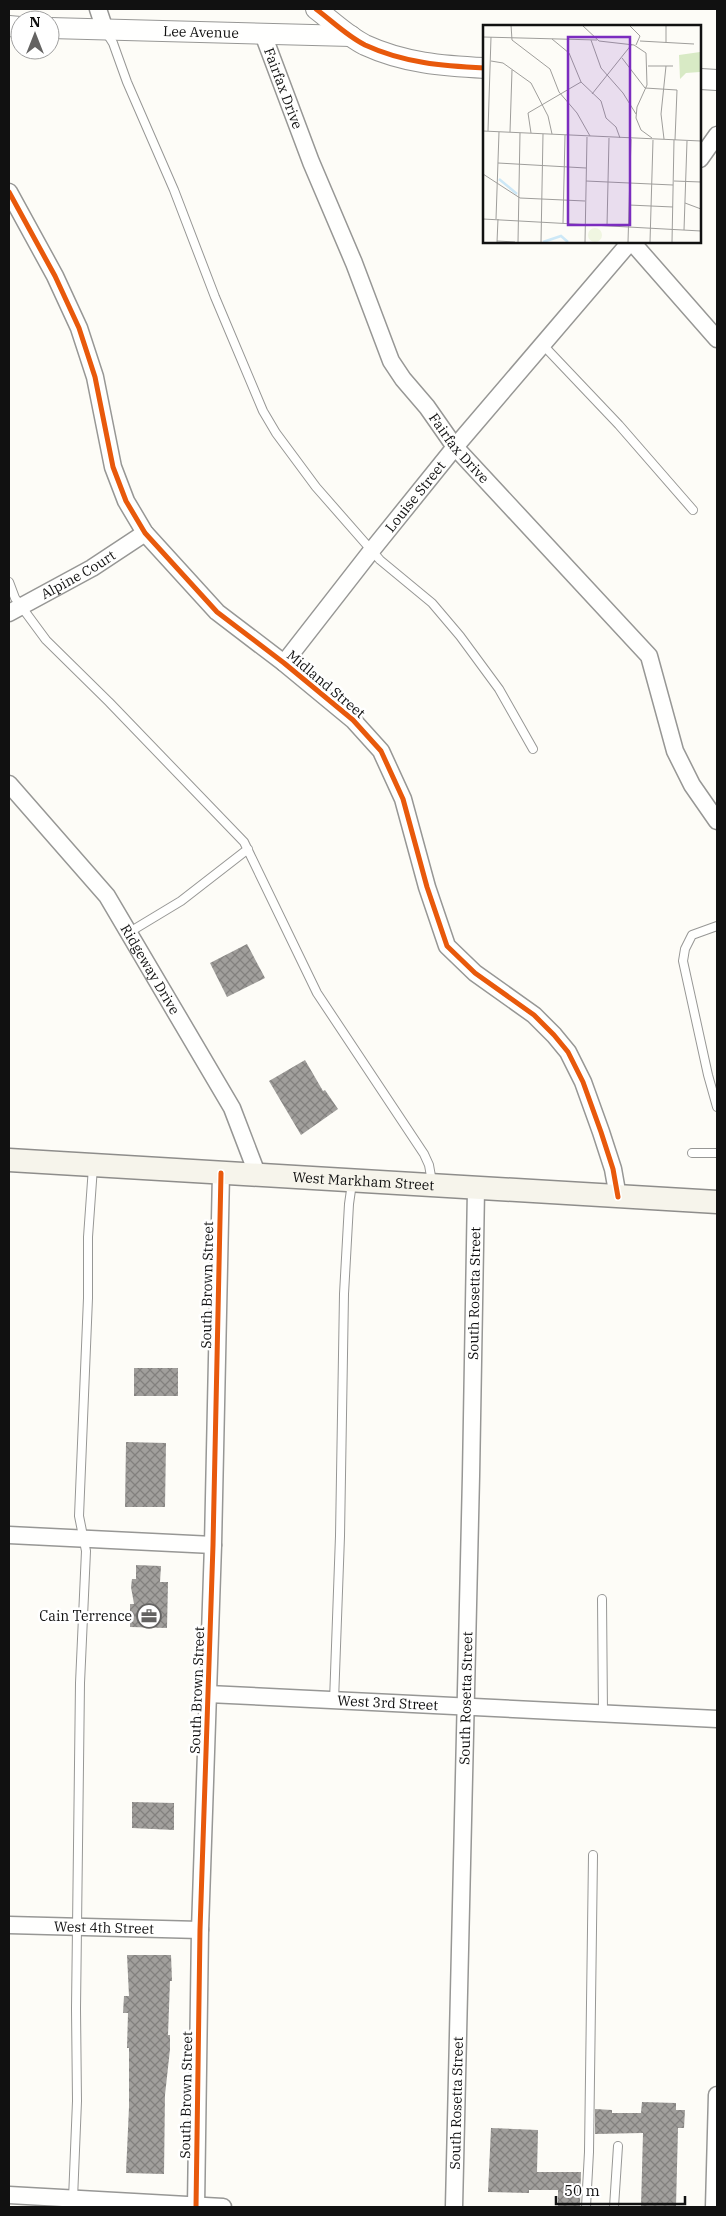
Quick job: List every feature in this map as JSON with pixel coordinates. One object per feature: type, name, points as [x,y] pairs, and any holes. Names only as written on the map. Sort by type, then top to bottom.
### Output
[{"type":"main road","name":"West Markham Street","points":[[9,1160],[717,1202]]},
{"type":"street","points":[[98,9],[105,30]]},
{"type":"street","points":[[316,9],[366,45],[418,62],[483,68]]},
{"type":"street","name":"Lee Avenue","points":[[60,28],[351,36]]},
{"type":"street","name":"Fairfax Drive","points":[[263,34],[311,162],[354,263],[391,361],[455,447],[649,656],[675,750],[692,785],[717,821]]},
{"type":"street","points":[[701,79],[717,80]]},
{"type":"street","points":[[701,158],[717,135]]},
{"type":"street","name":"Midland Street","points":[[9,192],[55,276],[79,328],[95,377],[113,467],[126,501],[145,533],[217,612],[354,720],[381,750],[404,799],[427,887],[447,946],[475,973],[534,1015],[568,1052],[583,1082],[601,1132],[613,1169],[618,1197]]},
{"type":"street","name":"Louise Street","points":[[284,663],[455,447],[630,242]]},
{"type":"street","points":[[632,242],[717,339]]},
{"type":"street","name":"Alpine Court","points":[[15,609],[92,568],[145,533]]},
{"type":"street","name":"Ridgeway Drive","points":[[9,784],[102,890],[232,1108],[258,1176]]},
{"type":"street","name":"South Brown Street","points":[[196,2206],[200,1930],[213,1545],[221,1173]]},
{"type":"street","name":"South Rosetta Street","points":[[454,2207],[476,1189]]},
{"type":"street","points":[[9,1535],[213,1545]]},
{"type":"street","name":"West 3rd Street","points":[[208,1694],[465,1708],[717,1718]]},
{"type":"street","name":"West 4th Street","points":[[9,1925],[200,1930]]},
{"type":"street","points":[[714,2207],[717,2095]]},
{"type":"street","points":[[9,2195],[224,2207]]},
{"type":"lane","points":[[105,30],[113,43],[131,90],[178,198],[216,298],[263,411],[276,433],[316,487],[380,560],[432,604],[460,636],[499,688],[533,749]]},
{"type":"lane","points":[[543,345],[632,438],[693,510]]},
{"type":"lane","points":[[9,582],[15,609],[109,702],[234,831],[248,849],[305,971],[378,1088],[424,1154],[429,1165],[433,1186]]},
{"type":"lane","points":[[128,933],[181,901],[248,849]]},
{"type":"lane","points":[[717,926],[692,935],[685,949],[683,961],[708,1075],[717,1107]]},
{"type":"lane","points":[[692,1153],[717,1153]]},
{"type":"lane","points":[[73,2199],[77,2101],[80,1683],[86,1551],[79,1516],[88,1298],[88,1236],[93,1165]]},
{"type":"lane","points":[[334,1701],[340,1536],[344,1294],[352,1181]]},
{"type":"lane","points":[[602,1599],[603,1714]]},
{"type":"lane","points":[[586,2207],[589,2152],[593,1855]]},
{"type":"lane","points":[[614,2207],[618,2146]]},
{"type":"building","points":[[247,944],[265,978],[227,997],[210,963]]},
{"type":"building","points":[[305,1060],[323,1091],[325,1090],[338,1109],[301,1135],[269,1081]]},
{"type":"building","points":[[134,1368],[178,1368],[178,1396],[134,1396]]},
{"type":"building","points":[[126,1442],[166,1443],[165,1507],[125,1507]]},
{"type":"building","points":[[136,1565],[161,1566],[160,1582],[168,1582],[167,1628],[130,1627],[130,1604],[134,1604],[131,1587],[132,1579],[136,1579]]},
{"type":"building","points":[[132,1802],[174,1803],[174,1830],[132,1828]]},
{"type":"building","points":[[127,1955],[171,1955],[172,1981],[170,1981],[168,2035],[170,2035],[170,2049],[165,2095],[164,2174],[126,2173],[129,2048],[127,2048],[128,2013],[123,2013],[124,1996],[129,1996]]},
{"type":"building","points":[[642,2102],[676,2103],[676,2110],[685,2110],[684,2128],[678,2128],[676,2207],[641,2207],[643,2133],[595,2134],[595,2109],[612,2110],[612,2113],[641,2113]]},
{"type":"building","points":[[491,2128],[538,2130],[537,2172],[581,2172],[580,2207],[558,2207],[558,2190],[529,2190],[529,2193],[488,2192]]},
{"type":"cycle path","points":[[316,9],[365,45],[394,56],[409,60],[483,68]]},
{"type":"cycle path","points":[[9,192],[55,276],[79,328],[95,377],[113,467],[126,501],[145,533],[217,612],[284,663],[353,720],[381,751],[403,799],[427,887],[447,946],[475,973],[534,1015],[568,1052],[583,1082],[601,1132],[613,1169],[618,1197]]},
{"type":"cycle path","points":[[196,2207],[200,1930],[213,1545],[221,1173]]},
{"type":"place","name":"Cain Terrence","points":[[149,1616]]}]
